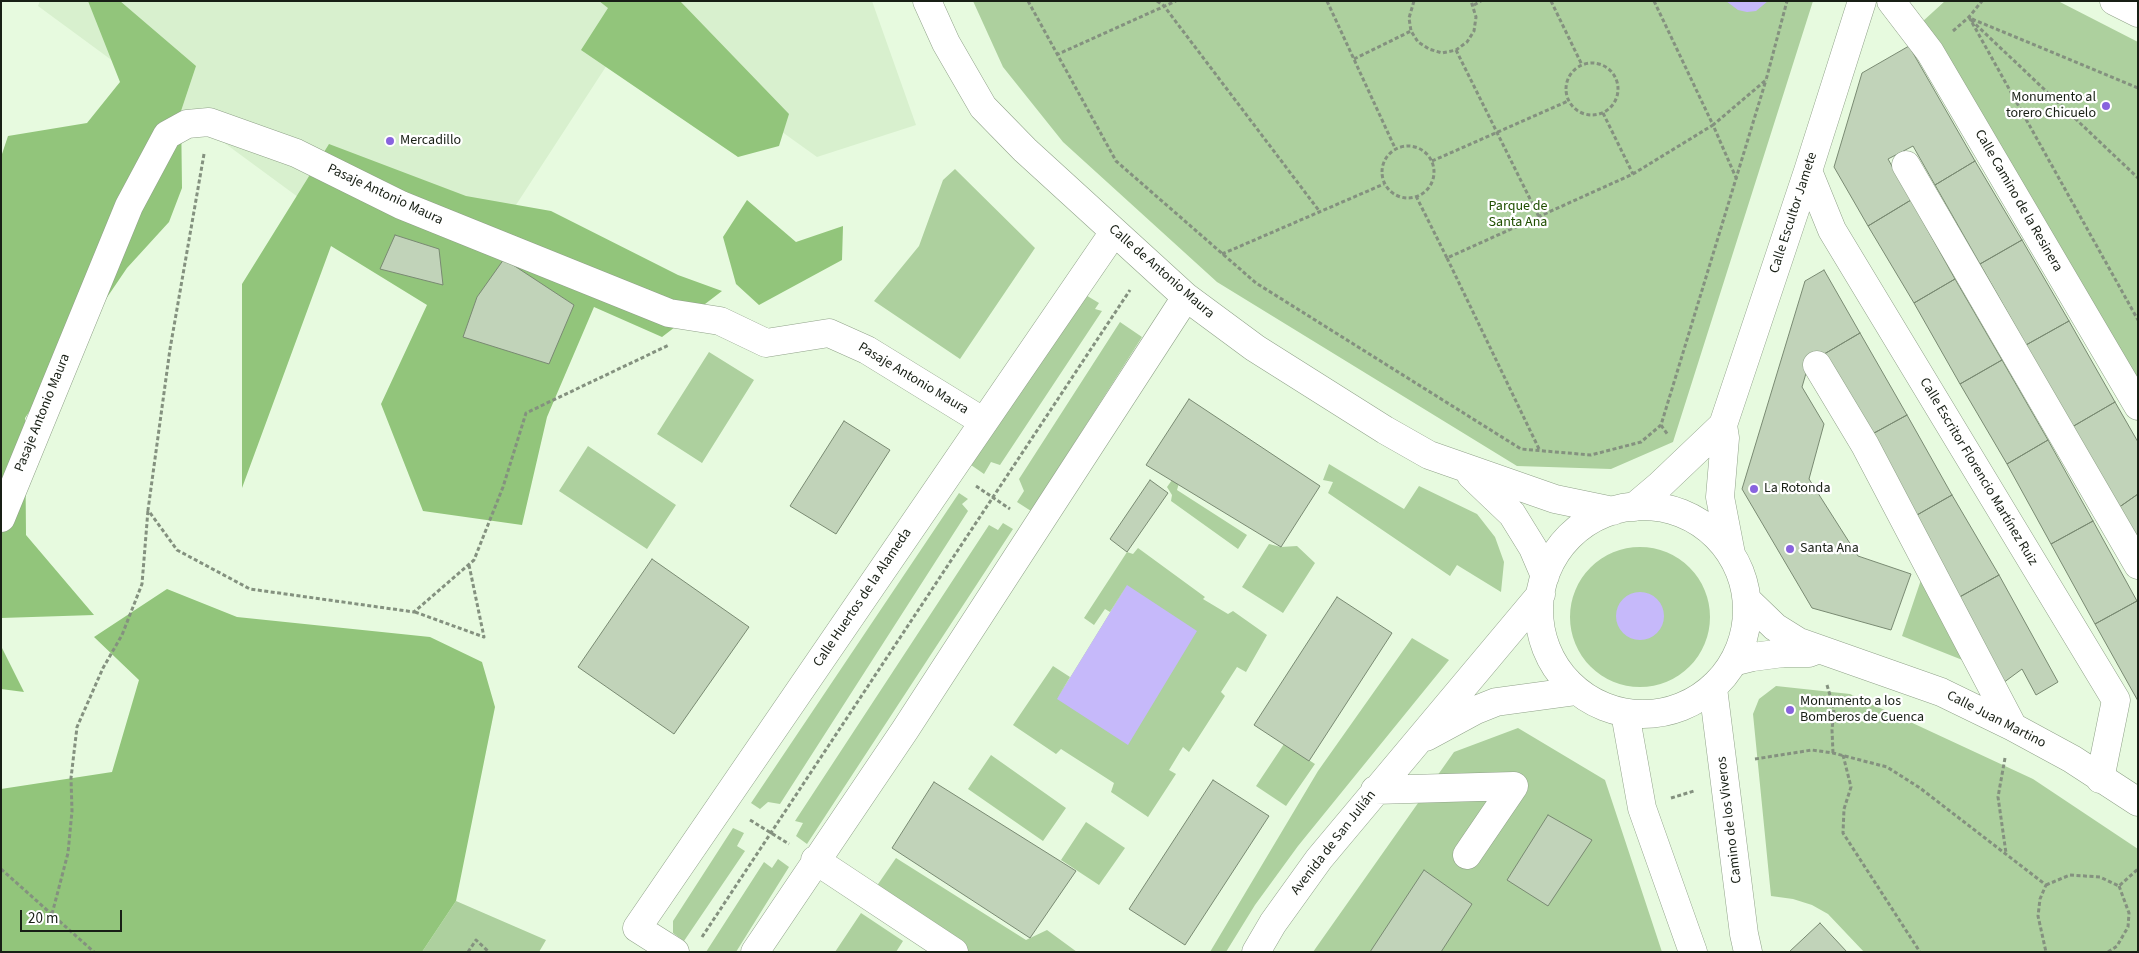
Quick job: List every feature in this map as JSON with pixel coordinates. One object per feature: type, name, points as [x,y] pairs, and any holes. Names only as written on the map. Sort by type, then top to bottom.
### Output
[{"type":"street","name":"Calle de Antonio Maura","points":[[927,1],[946,43],[983,107],[1025,150],[1186,297],[1255,348],[1385,430],[1429,455],[1554,499],[1623,509],[1658,507],[1692,518],[1714,534],[1731,554]]},
{"type":"street","name":"Calle Escultor Jamete","points":[[1731,554],[1720,497],[1725,438],[1723,425],[1808,171],[1862,1]]},
{"type":"street","points":[[1852,32],[1885,1]]},
{"type":"street","name":"Calle Camino de la Resinera","points":[[1890,1],[1930,52],[2138,406]]},
{"type":"street","points":[[2114,1],[2138,13]]},
{"type":"street","name":"Pasaje Antonio Maura","points":[[1,518],[129,206],[167,135],[187,124],[209,122],[296,153],[401,205],[669,313],[720,321],[766,343],[829,333],[867,350],[984,422]]},
{"type":"street","points":[[1906,165],[2138,565]]},
{"type":"street","name":"Calle Escritor Florencio Martínez Ruiz","points":[[1808,171],[1832,230],[2116,700],[2100,779]]},
{"type":"street","name":"Calle Huertos de la Alameda","points":[[687,948],[638,928],[1114,232]]},
{"type":"street","points":[[755,952],[815,860],[905,730],[1186,297]]},
{"type":"street","points":[[1817,365],[1862,440],[2013,727]]},
{"type":"street","name":"Calle Escultor Jamete","points":[[1543,585],[1557,552],[1578,528],[1623,509],[1660,485],[1723,425]]},
{"type":"street","name":"Calle de Antonio Maura","points":[[1465,469],[1512,514],[1534,548],[1543,585]]},
{"type":"street","points":[[1543,585],[1539,616],[1547,650],[1554,665],[1577,691],[1600,705],[1625,713],[1638,715],[1665,712],[1691,703],[1713,688],[1733,662],[1745,632],[1747,600],[1739,568],[1731,554]]},
{"type":"street","name":"Avenida de San Julián","points":[[1256,952],[1273,923],[1319,859],[1375,790],[1420,740],[1431,723],[1543,585]]},
{"type":"street","name":"Calle Juan Martino","points":[[1747,600],[1775,627],[1799,642],[1816,650],[1906,678],[1941,692],[2013,727],[2072,759],[2138,802]]},
{"type":"street","name":"Calle Juan Martino","points":[[1733,662],[1783,653],[1809,653],[1816,650]]},
{"type":"street","name":"Camino de los Viveros","points":[[1713,688],[1744,934],[1748,952]]},
{"type":"street","name":"Avenida de San Julián","points":[[1420,740],[1476,710],[1496,702],[1577,691]]},
{"type":"street","points":[[1625,713],[1642,808],[1693,952]]},
{"type":"street","points":[[1375,790],[1514,786],[1467,855]]},
{"type":"street","points":[[815,860],[954,952]]},
{"type":"path","points":[[1028,1],[1056,55],[1116,160],[1256,283],[1520,449],[1591,456],[1641,442],[1661,425],[1737,180],[1787,1]]},
{"type":"path","points":[[1157,1],[1164,6],[1320,212]]},
{"type":"path","points":[[1056,55],[1176,1]]},
{"type":"path","points":[[1327,1],[1395,148]]},
{"type":"path","points":[[1414,1],[1409,18],[1411,31],[1418,42],[1429,50],[1442,52],[1456,50],[1467,42],[1474,31],[1476,17],[1472,3],[1481,1]]},
{"type":"path","points":[[1551,1],[1582,65]]},
{"type":"path","points":[[1654,1],[1737,180]]},
{"type":"path","points":[[1930,52],[1969,17],[1982,1]]},
{"type":"path","points":[[1969,17],[2138,88]]},
{"type":"path","points":[[1969,17],[2138,178]]},
{"type":"path","points":[[1969,17],[2138,320]]},
{"type":"path","points":[[1354,59],[1411,31]]},
{"type":"path","points":[[1456,50],[1539,217]]},
{"type":"path","points":[[1598,63],[1606,67],[1617,81],[1618,93],[1614,103],[1603,113],[1595,115],[1584,114],[1568,102],[1565,92],[1566,82],[1571,72],[1582,65],[1598,63]]},
{"type":"path","points":[[1447,258],[1633,174],[1713,125],[1766,80]]},
{"type":"path","points":[[1432,162],[1568,102]]},
{"type":"path","points":[[1603,113],[1633,174]]},
{"type":"path","points":[[52,914],[68,853],[72,811],[71,778],[77,727],[103,668],[122,635],[142,584],[148,510],[170,349],[209,122]]},
{"type":"path","points":[[1404,145],[1422,149],[1432,162],[1434,175],[1430,186],[1416,196],[1399,197],[1384,184],[1382,164],[1395,148],[1404,145]]},
{"type":"path","points":[[1222,254],[1384,184]]},
{"type":"path","points":[[1416,196],[1540,451]]},
{"type":"path","points":[[687,948],[771,833],[1148,262]]},
{"type":"path","points":[[414,612],[474,560],[503,487],[526,413],[676,342]]},
{"type":"path","points":[[952,468],[992,498],[1036,526]]},
{"type":"path","points":[[148,510],[177,550],[250,589],[414,612],[484,637],[469,565]]},
{"type":"path","points":[[1816,650],[1834,709],[1832,730],[1833,753]]},
{"type":"path","points":[[2006,854],[1998,797],[2013,727]]},
{"type":"path","points":[[1642,808],[1726,781],[1753,779],[1755,758],[1812,750],[1833,753],[1887,767],[1920,788],[2046,885]]},
{"type":"path","points":[[1843,755],[1851,787],[1844,809],[1843,833],[1920,952]]},
{"type":"path","points":[[722,804],[815,860]]},
{"type":"path","points":[[1,869],[94,952]]},
{"type":"path","points":[[2119,886],[2138,869]]},
{"type":"path","points":[[2046,952],[2038,916],[2040,899],[2046,885],[2070,874],[2100,877],[2119,886],[2129,913],[2128,928],[2117,946],[2108,952]]},
{"type":"path","points":[[468,952],[476,940],[489,952]]},
{"type":"shaded area","name":"Mercadillo","points":[[40,1],[872,1],[916,125],[817,157],[633,25],[449,308],[38,6]]},
{"type":"shaded area","points":[[1726,1],[1768,1],[1756,11],[1747,12],[1738,10]]},
{"type":"shaded area","points":[[1127,585],[1197,631],[1128,745],[1057,699]]},
{"type":"shaded area","points":[[1635,592],[1645,592],[1657,599],[1664,611],[1664,621],[1657,633],[1645,640],[1635,640],[1627,636],[1620,629],[1616,621],[1616,611],[1620,603],[1627,596]]},
{"type":"green space","points":[[88,1],[120,1],[196,66],[181,111],[182,188],[169,222],[127,268],[25,418],[26,535],[94,615],[1,618],[1,157],[8,136],[87,123],[120,82]]},
{"type":"green space","points":[[599,1],[680,1],[789,114],[779,146],[738,157],[581,50],[608,8]]},
{"type":"green space","name":"Parque de Santa Ana","points":[[973,1],[1813,1],[1673,442],[1611,469],[1517,466],[1217,282],[1063,142],[1003,67]]},
{"type":"green space","points":[[1945,1],[2058,1],[2138,42],[2138,406],[1922,22]]},
{"type":"green space","points":[[329,144],[466,196],[551,211],[678,275],[722,291],[662,337],[594,307],[547,417],[522,525],[423,511],[381,404],[427,305],[331,246],[242,488],[242,284]]},
{"type":"green space","points":[[955,169],[1035,248],[960,359],[874,301],[919,246],[943,180]]},
{"type":"green space","points":[[747,200],[796,242],[843,226],[842,260],[759,305],[736,284],[723,237]]},
{"type":"green space","points":[[1084,294],[1099,303],[1095,309],[1102,311],[1000,465],[991,462],[984,474],[971,465]]},
{"type":"green space","points":[[1120,322],[1142,337],[1031,511],[1017,502],[1024,491],[1019,479]]},
{"type":"green space","points":[[709,352],[754,380],[702,463],[657,434]]},
{"type":"green space","points":[[588,446],[676,505],[647,549],[559,491]]},
{"type":"green space","points":[[1329,464],[1404,509],[1419,486],[1477,514],[1495,537],[1504,562],[1501,592],[1457,565],[1450,576],[1328,493],[1333,482],[1323,480]]},
{"type":"green space","points":[[1172,480],[1179,483],[1177,490],[1247,535],[1238,549],[1171,501],[1172,495],[1167,487]]},
{"type":"green space","points":[[959,493],[968,499],[962,504],[968,511],[780,804],[768,802],[760,809],[751,803]]},
{"type":"green space","points":[[1003,523],[1013,529],[807,844],[796,836],[803,823],[795,821],[989,525],[998,530]]},
{"type":"green space","points":[[1269,544],[1281,547],[1297,546],[1315,563],[1283,613],[1242,587]]},
{"type":"green space","points":[[1640,547],[1667,553],[1679,559],[1689,568],[1698,578],[1704,590],[1710,617],[1704,644],[1698,656],[1689,666],[1679,675],[1667,681],[1640,687],[1613,681],[1601,675],[1591,666],[1582,656],[1576,644],[1570,617],[1576,590],[1582,578],[1591,568],[1601,559],[1613,553]]},
{"type":"green space","points":[[1138,548],[1205,597],[1203,599],[1228,614],[1233,611],[1267,635],[1246,672],[1237,667],[1221,692],[1225,696],[1189,752],[1183,747],[1169,770],[1176,774],[1148,817],[1111,792],[1114,783],[1061,749],[1056,754],[1013,725],[1053,666],[1070,677],[1057,699],[1127,585],[1110,612],[1105,609],[1094,625],[1084,618],[1127,552],[1133,554]]},
{"type":"green space","points":[[1924,571],[1975,665],[1902,636]]},
{"type":"green space","points":[[167,589],[237,617],[430,637],[482,662],[495,707],[456,901],[422,952],[1,952],[1,789],[112,772],[139,680],[94,637]]},
{"type":"green space","points":[[1412,638],[1449,660],[1298,846],[1255,905],[1226,952],[1210,952],[1318,771]]},
{"type":"green space","points":[[1,646],[24,692],[1,689]]},
{"type":"green space","points":[[1776,686],[1850,694],[2033,779],[2138,849],[2138,952],[1864,952],[1828,914],[1812,905],[1793,899],[1771,896],[1753,714],[1759,699]]},
{"type":"green space","points":[[1518,728],[1605,780],[1662,952],[1313,952],[1454,752]]},
{"type":"green space","points":[[1284,744],[1315,764],[1286,806],[1256,786]]},
{"type":"green space","points":[[991,755],[1066,808],[1043,841],[968,789]]},
{"type":"green space","points":[[1086,822],[1125,848],[1099,885],[1061,860]]},
{"type":"green space","points":[[733,828],[744,833],[737,846],[745,851],[684,941],[673,933],[673,921]]},
{"type":"green space","points":[[896,858],[1026,940],[1047,930],[1077,952],[969,952],[874,890]]},
{"type":"green space","points":[[778,859],[789,867],[736,952],[706,952],[764,862],[772,868]]},
{"type":"green space","points":[[456,901],[546,940],[539,952],[422,952]]},
{"type":"green space","points":[[861,913],[903,941],[896,952],[835,952]]},
{"type":"building","points":[[1909,46],[1975,161],[1935,185],[1913,146],[1888,159],[1911,200],[1868,226],[1834,167],[1862,73]]},
{"type":"building","points":[[1975,161],[2022,240],[1980,264],[1935,185]]},
{"type":"building","points":[[1911,200],[1955,279],[1914,303],[1868,226]]},
{"type":"building","points":[[395,235],[439,249],[443,285],[380,269]]},
{"type":"building","points":[[2022,240],[2069,321],[2026,345],[1980,264]]},
{"type":"building","points":[[504,259],[574,305],[549,364],[463,337],[477,297]]},
{"type":"building","points":[[1824,270],[1860,333],[1809,363],[1802,387],[1824,424],[1809,479],[1858,556],[1911,574],[1891,630],[1812,608],[1742,489],[1805,281]]},
{"type":"building","points":[[1955,279],[2002,360],[1960,384],[1914,303]]},
{"type":"building","points":[[2069,321],[2115,402],[2072,427],[2026,345]]},
{"type":"building","points":[[1860,333],[1907,415],[1865,438],[1819,357]]},
{"type":"building","points":[[2002,360],[2048,440],[2007,464],[1960,384]]},
{"type":"building","points":[[1189,399],[1320,486],[1281,547],[1146,465]]},
{"type":"building","points":[[2115,402],[2138,442],[2138,494],[2118,508],[2072,427]]},
{"type":"building","points":[[1907,415],[1952,495],[1910,519],[1865,438]]},
{"type":"building","points":[[844,421],[890,450],[836,534],[790,506]]},
{"type":"building","points":[[2048,440],[2093,521],[2051,544],[2007,464]]},
{"type":"building","points":[[1150,480],[1168,493],[1127,552],[1110,539]]},
{"type":"building","points":[[2138,494],[2138,546],[2118,508]]},
{"type":"building","points":[[1952,495],[1999,575],[1956,599],[1910,519]]},
{"type":"building","points":[[2093,521],[2137,601],[2095,624],[2051,544]]},
{"type":"building","points":[[652,559],[749,627],[674,734],[578,667]]},
{"type":"building","points":[[1999,575],[2058,682],[2036,695],[2022,669],[2003,683],[1956,599]]},
{"type":"building","points":[[1337,597],[1392,633],[1309,761],[1254,725]]},
{"type":"building","points":[[2138,602],[2138,701],[2095,624]]},
{"type":"building","points":[[1213,780],[1269,816],[1185,945],[1129,909]]},
{"type":"building","points":[[934,782],[1076,871],[1030,938],[892,848]]},
{"type":"building","points":[[1548,815],[1592,840],[1548,906],[1507,880]]},
{"type":"building","points":[[1424,870],[1472,904],[1441,952],[1370,952]]},
{"type":"building","points":[[1820,923],[1847,952],[1789,952]]},
{"type":"place","name":"Monumento al torero Chicuelo","points":[[2106,106]]},
{"type":"place","name":"Mercadillo","points":[[390,141]]},
{"type":"place","name":"La Rotonda","points":[[1754,489]]},
{"type":"place","name":"Santa Ana","points":[[1790,549]]},
{"type":"place","name":"Monumento a los Bomberos de Cuenca","points":[[1790,710]]}]
